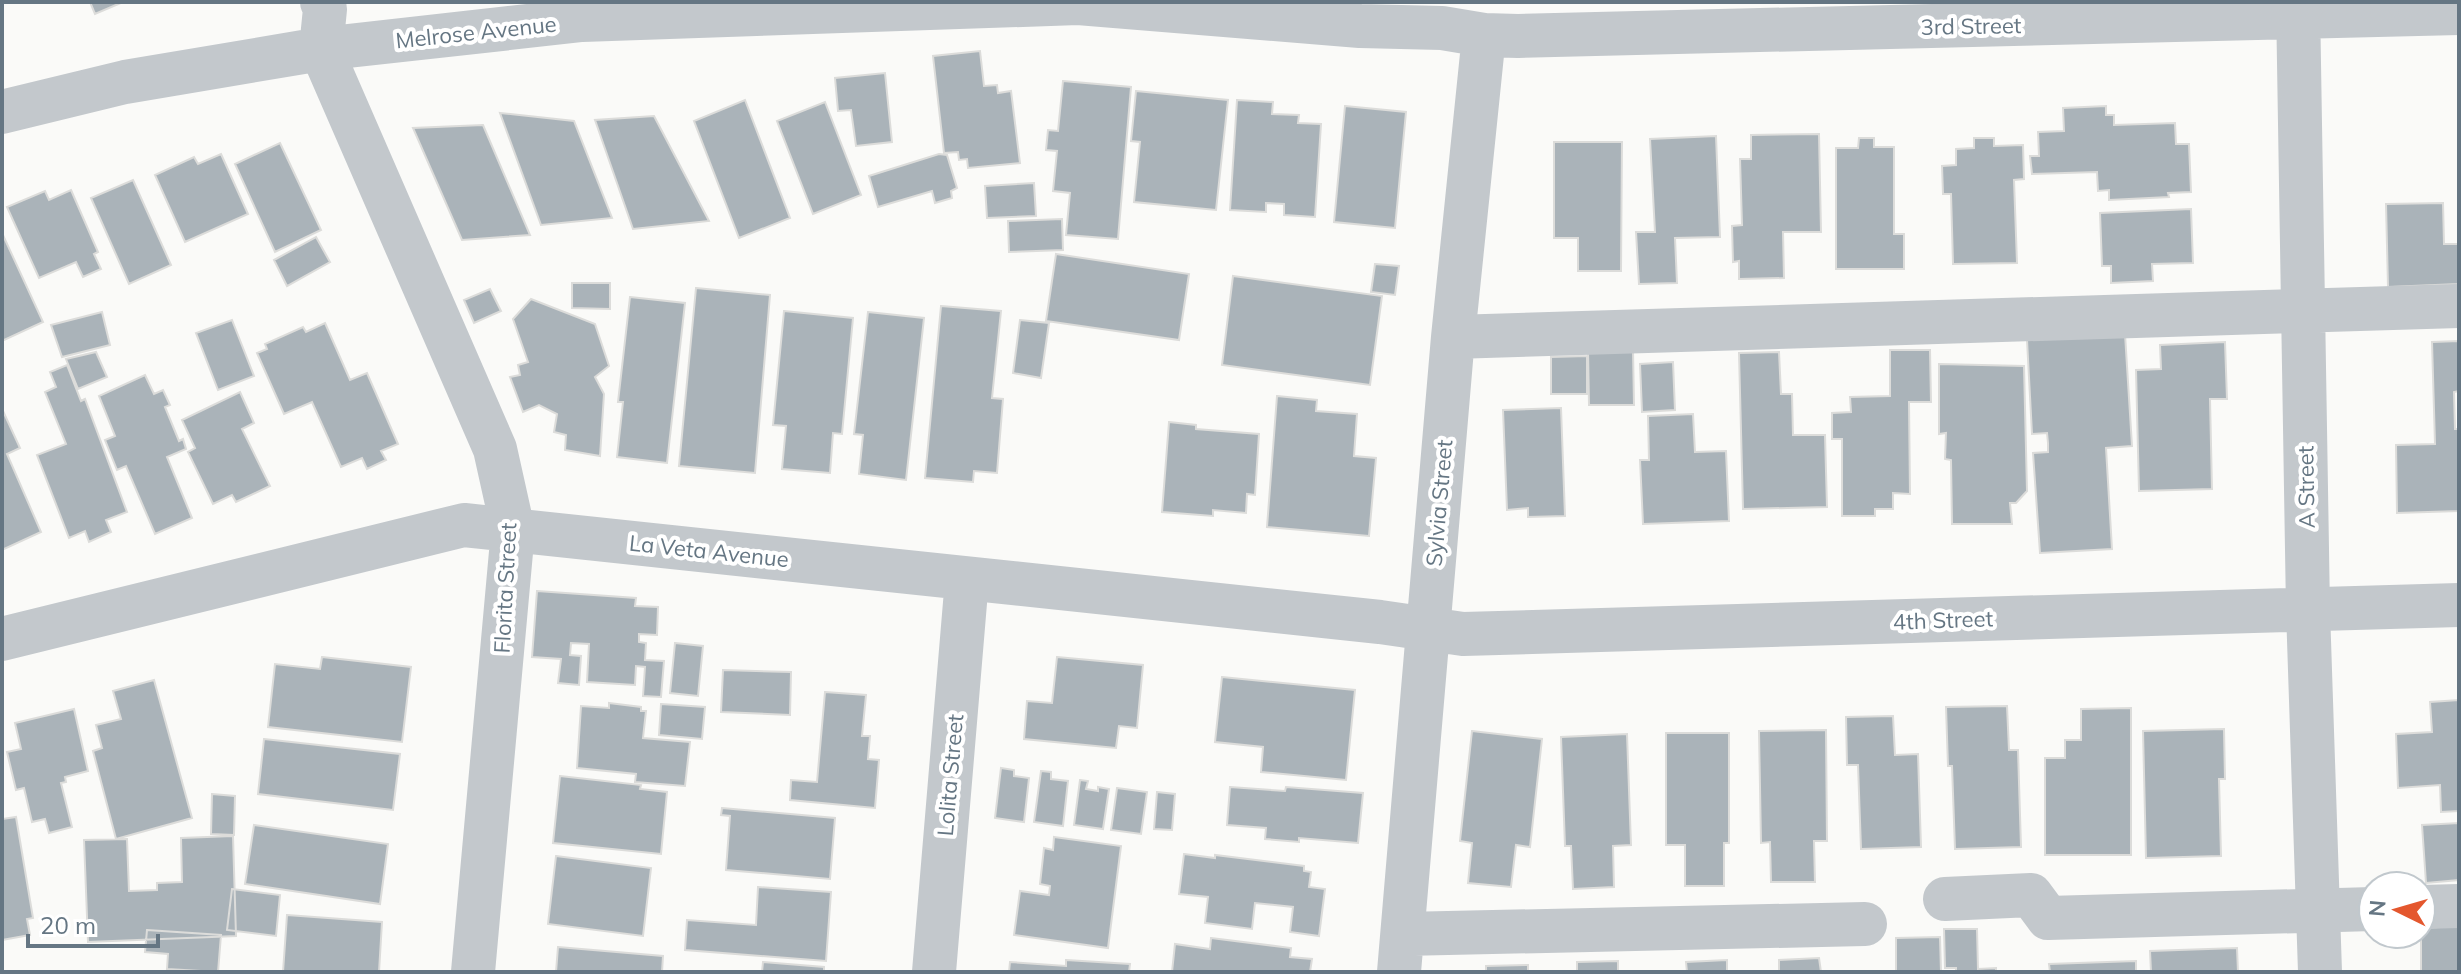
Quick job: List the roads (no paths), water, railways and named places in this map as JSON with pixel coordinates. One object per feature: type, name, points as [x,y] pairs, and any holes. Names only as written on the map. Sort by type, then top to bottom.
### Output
[{"type":"street","points":[[321,49],[325,9],[322,2]]},
{"type":"street","name":"Melrose Avenue","points":[[2,112],[125,82],[321,49],[582,20],[1078,3],[1360,14],[1442,28],[1507,24]]},
{"type":"street","name":"3rd Street","points":[[1507,24],[2298,10],[2459,13]]},
{"type":"street","name":"A Street","points":[[2298,10],[2308,610],[2320,972]]},
{"type":"street","name":"Sylvia Street","points":[[1401,953],[1453,337],[1507,24]]},
{"type":"street","name":"Florita Street","points":[[321,49],[495,449],[513,530],[473,972]]},
{"type":"street","points":[[1453,337],[2459,306]]},
{"type":"street","name":"La Veta Avenue","points":[[2,639],[464,525],[1428,629]]},
{"type":"street","name":"Lolita Street","points":[[934,972],[967,579]]},
{"type":"street","name":"4th Street","points":[[1428,629],[1463,634],[2459,605]]},
{"type":"street","points":[[1945,899],[2031,895],[2048,918],[2357,910]]},
{"type":"street","points":[[2437,907],[2459,906]]},
{"type":"street","points":[[1401,953],[1865,924]]}]
